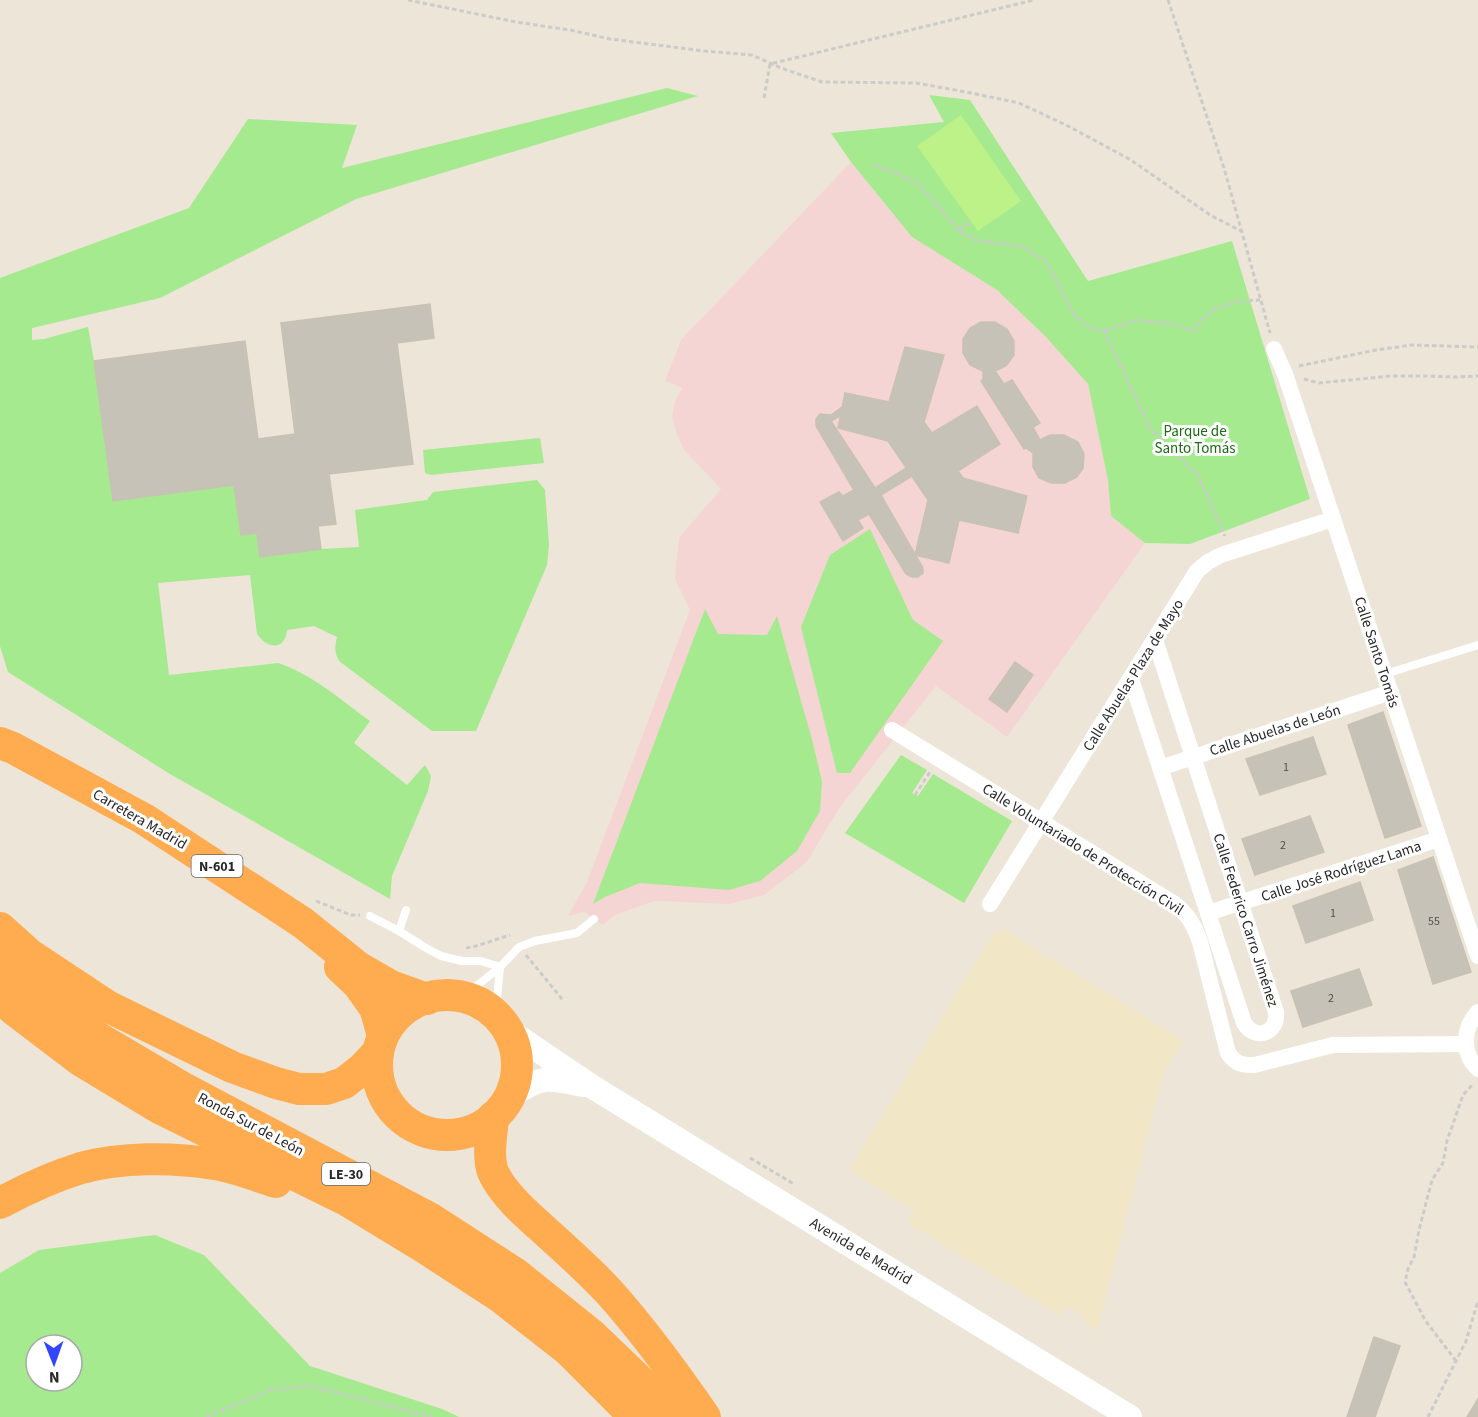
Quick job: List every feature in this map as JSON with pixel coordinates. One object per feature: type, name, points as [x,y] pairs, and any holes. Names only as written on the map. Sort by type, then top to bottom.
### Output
[{"type":"highway","name":"Carretera Madrid","points":[[0,743],[144,819],[303,923],[358,967],[391,986],[427,999]]},
{"type":"highway","name":"Carretera Madrid","points":[[0,759],[68,791],[129,827],[320,949],[358,984],[375,1008],[381,1043]]},
{"type":"highway","points":[[0,928],[29,954],[109,1007],[232,1067],[276,1083],[299,1089],[326,1089],[344,1083],[362,1069],[381,1043]]},
{"type":"highway","name":"Ronda Sur de León","points":[[0,960],[48,1002],[100,1039],[185,1089],[431,1219],[516,1274],[592,1335],[641,1382],[672,1417]]},
{"type":"highway","name":"N-601","points":[[501,1107],[475,1128],[454,1134],[432,1133],[412,1125],[395,1112],[382,1094],[377,1073],[381,1043],[394,1019],[410,1006],[427,999],[445,996],[463,997],[490,1008],[506,1025]]},
{"type":"highway","name":"Ronda Sur de León","points":[[0,997],[80,1060],[161,1109],[348,1201],[500,1296],[568,1350],[635,1417]]},
{"type":"highway","points":[[506,1025],[517,1053],[517,1075],[501,1107],[490,1148],[493,1171],[518,1206],[582,1264],[611,1294],[705,1417]]},
{"type":"highway","points":[[0,1203],[31,1186],[82,1168],[130,1160],[171,1159],[216,1164],[280,1184],[360,1223],[422,1246]]},
{"type":"main road","name":"Avenida de Madrid","points":[[506,1025],[591,1086],[1130,1417]]},
{"type":"main road","name":"Avenida de Madrid","points":[[501,1107],[532,1083],[543,1079],[556,1079],[591,1086]]},
{"type":"street","name":"Calle Santo Tomás","points":[[1274,349],[1285,374],[1478,956]]},
{"type":"street","name":"Calle Abuelas Plaza de Mayo","points":[[990,904],[1197,571],[1221,555],[1333,519]]},
{"type":"street","name":"Calle Federico Carro Jiménez","points":[[1131,679],[1244,1023],[1254,1033],[1269,1031],[1277,1020],[1276,1012],[1155,640]]},
{"type":"street","name":"Calle Abuelas de León","points":[[1160,768],[1391,692]]},
{"type":"street","name":"Calle Voluntariado de Protección Civil","points":[[892,730],[1175,904],[1186,914],[1200,942],[1228,1053],[1243,1065],[1254,1065],[1321,1047],[1346,1044],[1466,1044]]},
{"type":"street","name":"Calle José Rodríguez Lama","points":[[1208,913],[1439,839]]},
{"type":"street","points":[[1478,1012],[1472,1018],[1467,1030],[1466,1044],[1468,1055],[1478,1069]]},
{"type":"lane","points":[[1385,674],[1478,645]]},
{"type":"lane","points":[[399,931],[406,910]]},
{"type":"lane","points":[[370,916],[441,956],[462,961],[481,961],[500,967]]},
{"type":"lane","points":[[463,997],[500,967],[519,947],[536,941],[577,933],[594,919]]},
{"type":"lane","points":[[500,967],[497,1000],[506,1025]]},
{"type":"path","points":[[408,0],[610,39],[752,55],[822,82],[916,83],[1019,104],[1068,126],[1131,160],[1210,215],[1241,231]]},
{"type":"path","points":[[770,63],[1034,0]]},
{"type":"path","points":[[1168,0],[1224,168],[1274,349]]},
{"type":"path","points":[[764,98],[770,63]]},
{"type":"path","points":[[874,165],[917,182],[961,233],[978,241],[1022,246],[1047,262],[1074,315],[1088,327],[1104,331],[1137,320],[1173,324],[1193,331],[1212,310],[1237,302],[1260,300]]},
{"type":"path","points":[[959,231],[971,222]]},
{"type":"path","points":[[1104,331],[1151,430],[1198,475],[1232,552]]},
{"type":"path","points":[[1285,374],[1294,368],[1318,362],[1403,346],[1478,347]]},
{"type":"path","points":[[1285,374],[1319,383],[1390,376],[1478,376]]},
{"type":"path","points":[[915,795],[939,759]]},
{"type":"path","points":[[459,948],[473,947],[510,935]]},
{"type":"path","points":[[525,954],[562,999]]},
{"type":"path","points":[[1456,1361],[1425,1320],[1405,1282],[1414,1257],[1432,1180],[1443,1163],[1447,1141],[1463,1095],[1478,1079]]},
{"type":"path","points":[[1428,1417],[1466,1341],[1478,1301]]},
{"type":"path","points":[[206,1417],[270,1390],[311,1386],[432,1417]]},
{"type":"shaded area","points":[[851,162],[912,237],[997,290],[1045,336],[1088,384],[1108,480],[1111,516],[1145,543],[1007,737],[936,686],[840,807],[806,863],[764,895],[730,904],[654,901],[615,915],[603,925],[585,912],[568,916],[587,882],[690,610],[675,579],[679,538],[721,489],[685,451],[677,435],[672,416],[675,401],[682,388],[665,381],[681,340]]},
{"type":"shaded area","points":[[1003,929],[1184,1041],[1163,1074],[1097,1332],[1068,1305],[1061,1316],[907,1223],[914,1211],[849,1170],[993,934]]},
{"type":"green space","points":[[667,88],[698,96],[356,199],[160,298],[32,328],[32,340],[88,327],[113,500],[234,485],[241,535],[257,533],[260,557],[321,549],[359,547],[355,510],[427,500],[433,492],[537,480],[545,490],[549,545],[547,565],[476,731],[432,731],[339,661],[335,649],[337,637],[314,626],[287,630],[283,642],[275,646],[266,643],[257,634],[250,575],[158,583],[169,675],[278,663],[303,674],[370,721],[354,743],[407,785],[425,765],[431,776],[428,791],[392,876],[390,899],[170,774],[8,672],[0,646],[0,278],[189,208],[248,119],[357,125],[342,168]]},
{"type":"green space","name":"Parque de Santo Tomás","points":[[929,95],[970,100],[1088,281],[1232,241],[1310,499],[1190,544],[1145,543],[1111,516],[1108,480],[1088,384],[1045,336],[997,290],[912,237],[851,162],[831,133],[944,122]]},
{"type":"green space","points":[[961,115],[1021,201],[978,231],[917,146]]},
{"type":"green space","points":[[540,438],[544,463],[431,475],[425,473],[423,450]]},
{"type":"green space","points":[[870,529],[913,620],[943,641],[850,773],[837,773],[801,627],[830,555]]},
{"type":"green space","points":[[705,609],[718,634],[767,635],[777,616],[822,782],[820,811],[797,851],[760,881],[729,890],[640,883],[593,904]]},
{"type":"green space","points":[[901,755],[927,770],[912,793],[918,796],[933,774],[1012,821],[964,903],[845,833]]},
{"type":"green space","points":[[155,1235],[204,1255],[310,1366],[442,1409],[459,1417],[0,1417],[0,1273],[39,1250]]},
{"type":"building","points":[[430,304],[434,338],[397,343],[413,464],[329,474],[336,524],[318,526],[321,549],[260,557],[257,533],[241,535],[234,485],[113,501],[94,361],[245,341],[258,439],[295,434],[281,323]]},
{"type":"building","points":[[981,322],[995,322],[1007,329],[1014,341],[1014,355],[1006,366],[995,371],[1004,384],[1012,380],[1040,423],[1033,427],[1040,440],[1050,435],[1064,435],[1078,442],[1084,454],[1083,468],[1077,477],[1065,483],[1051,483],[1039,478],[1033,467],[1033,453],[1024,449],[981,381],[983,371],[970,365],[963,353],[963,339],[970,328]]},
{"type":"building","points":[[905,347],[944,355],[924,422],[932,433],[977,406],[1000,444],[958,471],[963,478],[1027,496],[1018,533],[959,520],[949,563],[915,555],[928,500],[888,441],[838,428],[845,393],[889,402]]},
{"type":"building","points":[[842,407],[840,416],[831,421],[875,488],[906,468],[912,476],[881,495],[923,568],[923,573],[918,577],[906,574],[869,514],[858,520],[863,528],[843,541],[820,502],[839,492],[843,496],[854,490],[816,426],[816,419],[820,414],[831,415]]},
{"type":"building","points":[[1015,662],[1033,675],[1007,712],[989,699]]},
{"type":"building","points":[[1383,712],[1421,826],[1385,838],[1348,725]]},
{"type":"building","points":[[1313,737],[1326,774],[1260,795],[1246,759]]},
{"type":"building","points":[[1310,816],[1324,852],[1255,875],[1242,839]]},
{"type":"building","points":[[1433,857],[1471,972],[1433,984],[1398,870]]},
{"type":"building","points":[[1360,882],[1373,920],[1306,943],[1293,906]]},
{"type":"building","points":[[1359,969],[1372,1005],[1303,1027],[1291,991]]},
{"type":"building","points":[[1374,1337],[1400,1346],[1375,1417],[1347,1417]]},
{"type":"building","points":[[1478,1399],[1478,1417],[1467,1417]]}]
